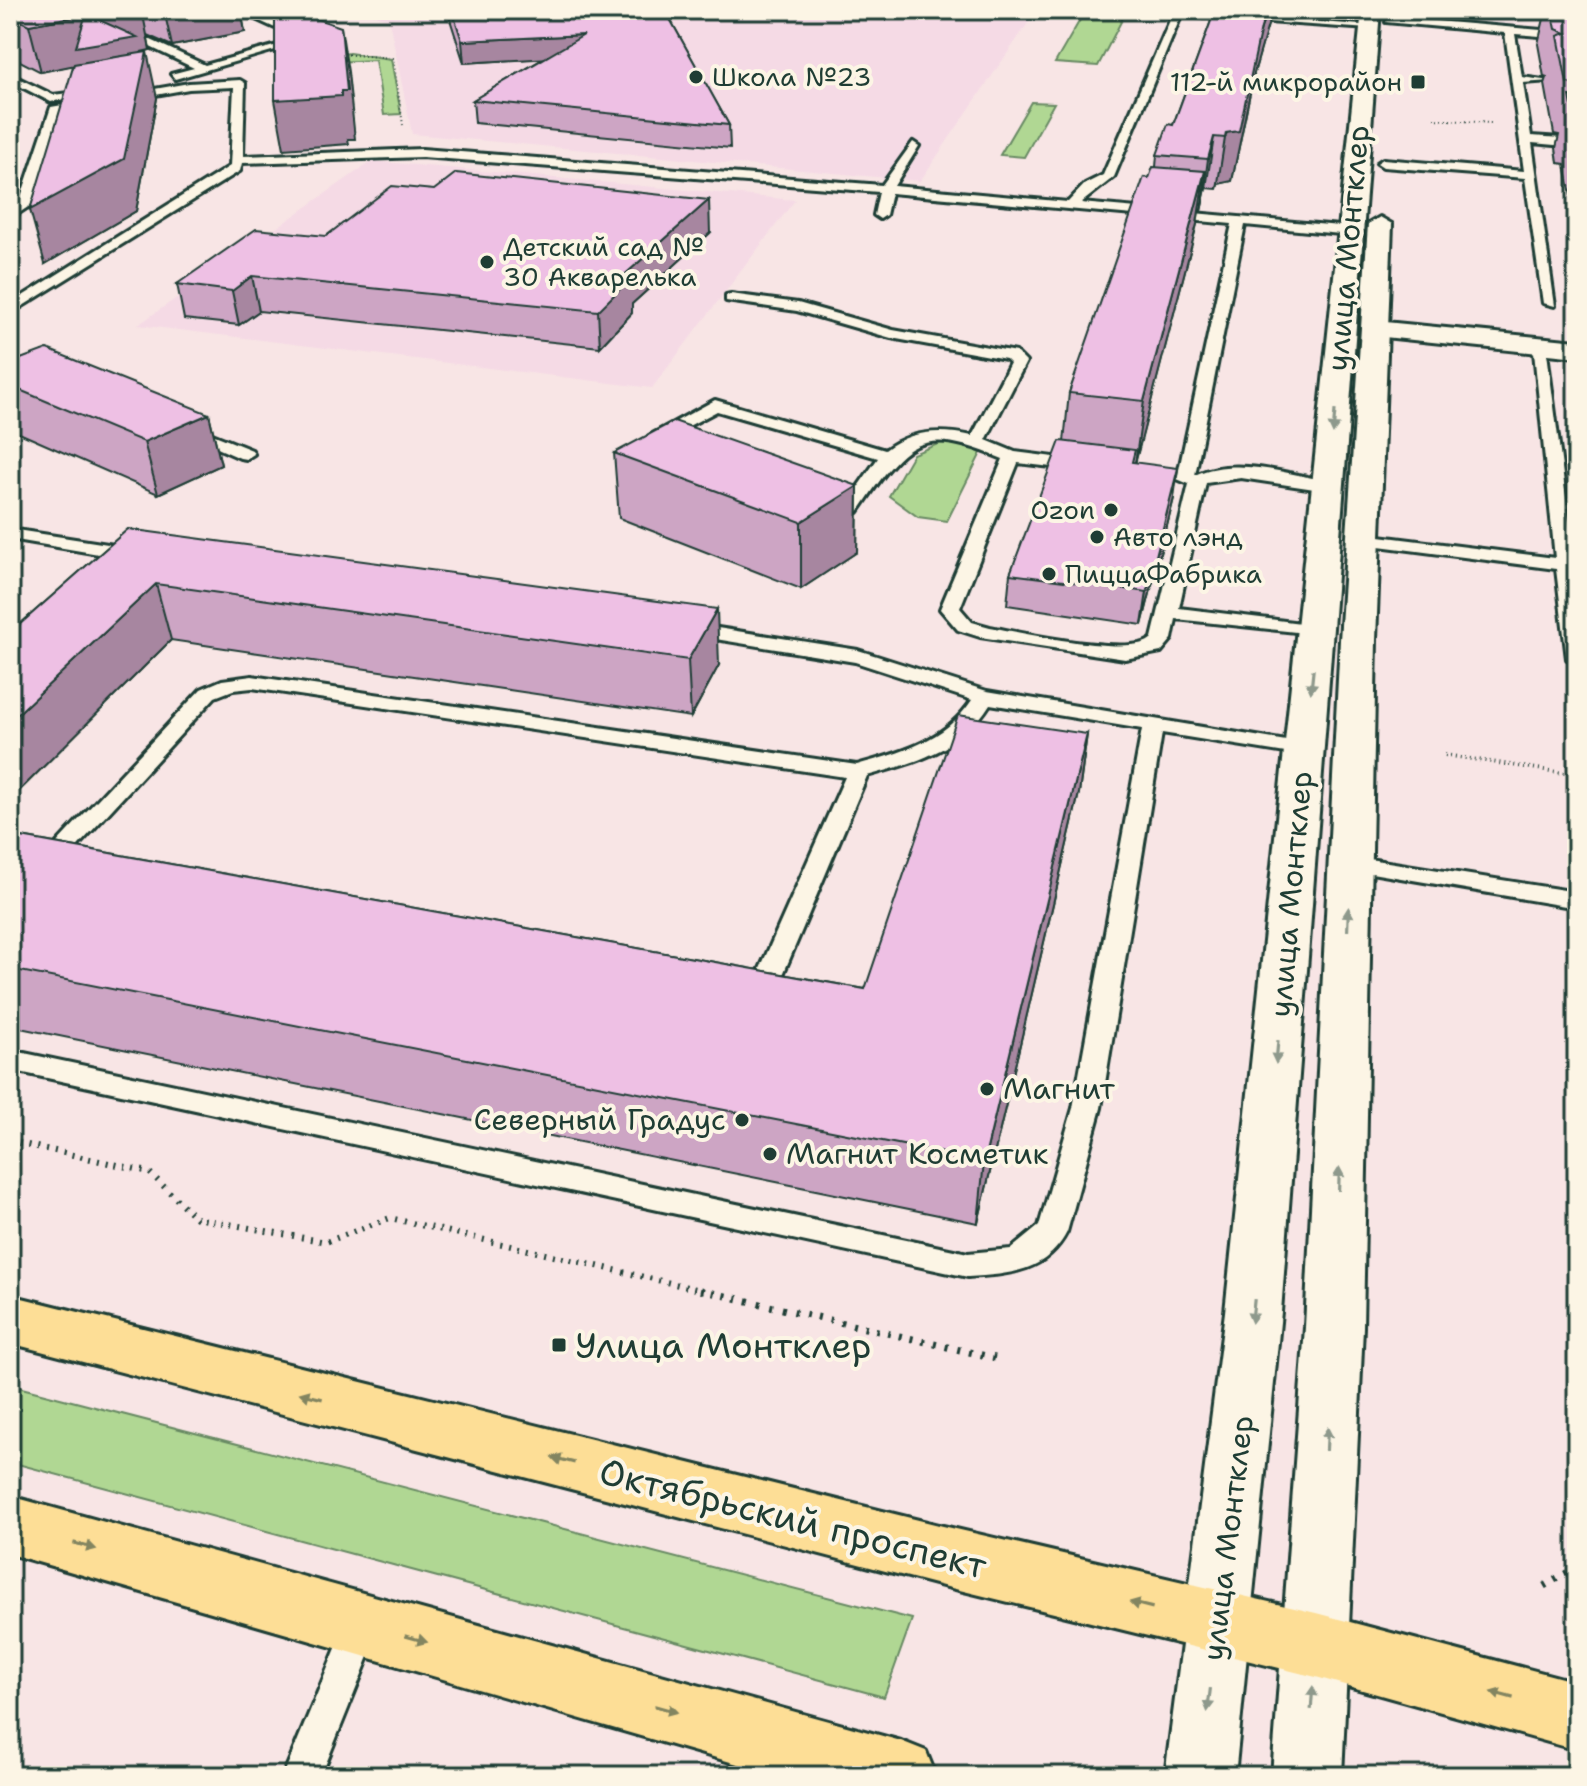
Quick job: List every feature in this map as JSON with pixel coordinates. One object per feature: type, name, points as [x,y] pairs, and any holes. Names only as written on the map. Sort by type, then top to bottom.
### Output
[{"type":"main road","name":"Октябрьский проспект","points":[[10,1319],[1218,1624],[1316,1645],[1577,1716]]},
{"type":"main road","points":[[10,1525],[901,1776]]},
{"type":"street","name":"улица Монтклер","points":[[1307,1776],[1334,1327],[1363,539],[1383,163],[1380,17]]},
{"type":"street","name":"улица Монтклер","points":[[1200,1776],[1255,1296],[1351,231],[1380,17]]},
{"type":"street","points":[[1375,329],[1577,349]]},
{"type":"lane","points":[[78,10],[204,69]]},
{"type":"lane","points":[[10,77],[51,99],[204,69],[308,39],[241,10]]},
{"type":"lane","points":[[1163,10],[1177,13],[1380,17],[1577,36]]},
{"type":"lane","points":[[1069,208],[1089,187],[1108,177],[1177,13]]},
{"type":"lane","points":[[1558,20],[1562,35]]},
{"type":"lane","points":[[1510,31],[1550,303]]},
{"type":"lane","points":[[1517,80],[1545,81]]},
{"type":"lane","points":[[10,215],[25,205],[55,109],[189,86],[240,83],[236,168],[10,310]]},
{"type":"lane","points":[[1525,132],[1577,143]]},
{"type":"lane","points":[[880,215],[886,189],[913,146]]},
{"type":"lane","points":[[236,160],[422,153],[886,189],[1069,208],[1351,231]]},
{"type":"lane","points":[[1383,163],[1531,175]]},
{"type":"lane","points":[[986,198],[994,184],[1041,188]]},
{"type":"lane","points":[[1012,457],[950,609],[955,619],[987,633],[1125,653],[1154,648],[1162,639],[1168,612],[1185,479],[1239,222]]},
{"type":"lane","points":[[731,298],[798,307],[891,334],[994,349],[1011,355],[1018,362],[977,442]]},
{"type":"lane","points":[[1538,345],[1571,565],[1577,659]]},
{"type":"lane","points":[[674,447],[660,442],[657,436],[715,405],[888,456]]},
{"type":"lane","points":[[175,424],[246,454]]},
{"type":"lane","points":[[806,497],[835,508],[852,508],[888,456],[925,435],[943,434],[977,442],[1012,457],[1107,469]]},
{"type":"lane","points":[[1185,479],[1224,472],[1328,486]]},
{"type":"lane","points":[[14,538],[150,557]]},
{"type":"lane","points":[[1363,539],[1571,565]]},
{"type":"lane","points":[[1168,612],[1317,631]]},
{"type":"lane","points":[[673,627],[858,656],[984,697],[1304,750]]},
{"type":"lane","points":[[49,864],[208,693],[240,683],[267,684],[858,772],[935,749],[972,719],[984,697]]},
{"type":"lane","points":[[10,1060],[968,1265],[1018,1261],[1052,1232],[1087,1108],[1153,726]]},
{"type":"lane","points":[[720,979],[751,984],[769,977],[858,772]]},
{"type":"lane","points":[[23,860],[80,870]]},
{"type":"lane","points":[[1350,863],[1577,900]]},
{"type":"lane","points":[[302,1776],[364,1624]]},
{"type":"path","points":[[350,52],[393,58],[405,123],[368,153]]},
{"type":"path","points":[[1434,119],[1525,132]]},
{"type":"path","points":[[1445,755],[1577,775]]},
{"type":"path","points":[[10,1141],[149,1172],[196,1218],[326,1242],[390,1218],[995,1358]]},
{"type":"path","points":[[1544,1586],[1577,1567]]},
{"type":"shaded area","name":"Школа №23","points":[[362,10],[1037,10],[920,181],[412,134],[389,20]]},
{"type":"shaded area","name":"Детский сад № 30 Акварелька","points":[[372,161],[795,200],[652,388],[138,325]]},
{"type":"green space","points":[[1084,13],[1124,16],[1098,66],[1055,63]]},
{"type":"green space","points":[[349,53],[391,59],[401,114],[384,115],[375,60],[314,63],[313,60]]},
{"type":"green space","points":[[1031,102],[1054,103],[1024,157],[1000,155]]},
{"type":"green space","points":[[943,442],[962,442],[981,453],[947,521],[918,517],[889,496],[913,454]]},
{"type":"green space","points":[[10,1385],[912,1619],[884,1697],[10,1462]]},
{"type":"building","points":[[10,10],[111,10],[29,25],[10,16]]},
{"type":"building","points":[[275,10],[291,10],[341,27],[347,91],[341,91],[341,96],[275,100]]},
{"type":"building","points":[[452,10],[665,10],[729,125],[473,100],[584,35],[462,41]]},
{"type":"building","points":[[1215,10],[1267,10],[1239,131],[1226,133],[1225,138],[1214,137],[1208,159],[1157,155],[1168,124],[1173,125]]},
{"type":"building","points":[[1552,10],[1577,10],[1577,85],[1567,83],[1558,36],[1566,33],[1556,29]]},
{"type":"building","points":[[86,14],[137,37],[76,47]]},
{"type":"building","points":[[147,52],[124,159],[30,210],[74,64]]},
{"type":"building","points":[[1570,96],[1577,97],[1577,111],[1573,111]]},
{"type":"building","points":[[1153,167],[1205,171],[1144,401],[1069,393],[1144,177],[1149,178]]},
{"type":"building","points":[[456,173],[709,200],[621,278],[630,279],[598,311],[252,276],[232,291],[177,284],[256,229],[326,236],[392,186],[434,190]]},
{"type":"building","points":[[47,349],[209,414],[144,442],[10,386],[10,363]]},
{"type":"building","points":[[674,421],[858,486],[801,522],[614,453]]},
{"type":"building","points":[[1060,441],[1135,450],[1132,462],[1178,468],[1147,592],[1010,574]]},
{"type":"building","points":[[128,529],[717,609],[688,660],[156,584],[10,721],[10,633]]},
{"type":"building","points":[[958,715],[1087,734],[984,1161],[10,969],[10,835],[865,989]]},
{"type":"place","name":"Школа №23","points":[[696,77]]},
{"type":"place","name":"112-й микрорайон","points":[[1418,82]]},
{"type":"place","name":"Детский сад № 30 Акварелька","points":[[487,262]]},
{"type":"place","name":"Ozon","points":[[1111,510]]},
{"type":"place","name":"Авто лэнд","points":[[1097,537]]},
{"type":"place","name":"ПиццаФабрика","points":[[1049,574]]},
{"type":"place","name":"Магнит","points":[[987,1089]]},
{"type":"place","name":"Северный Градус","points":[[742,1120]]},
{"type":"place","name":"Магнит Косметик","points":[[770,1154]]},
{"type":"place","name":"Улица Монтклер","points":[[559,1345]]}]
